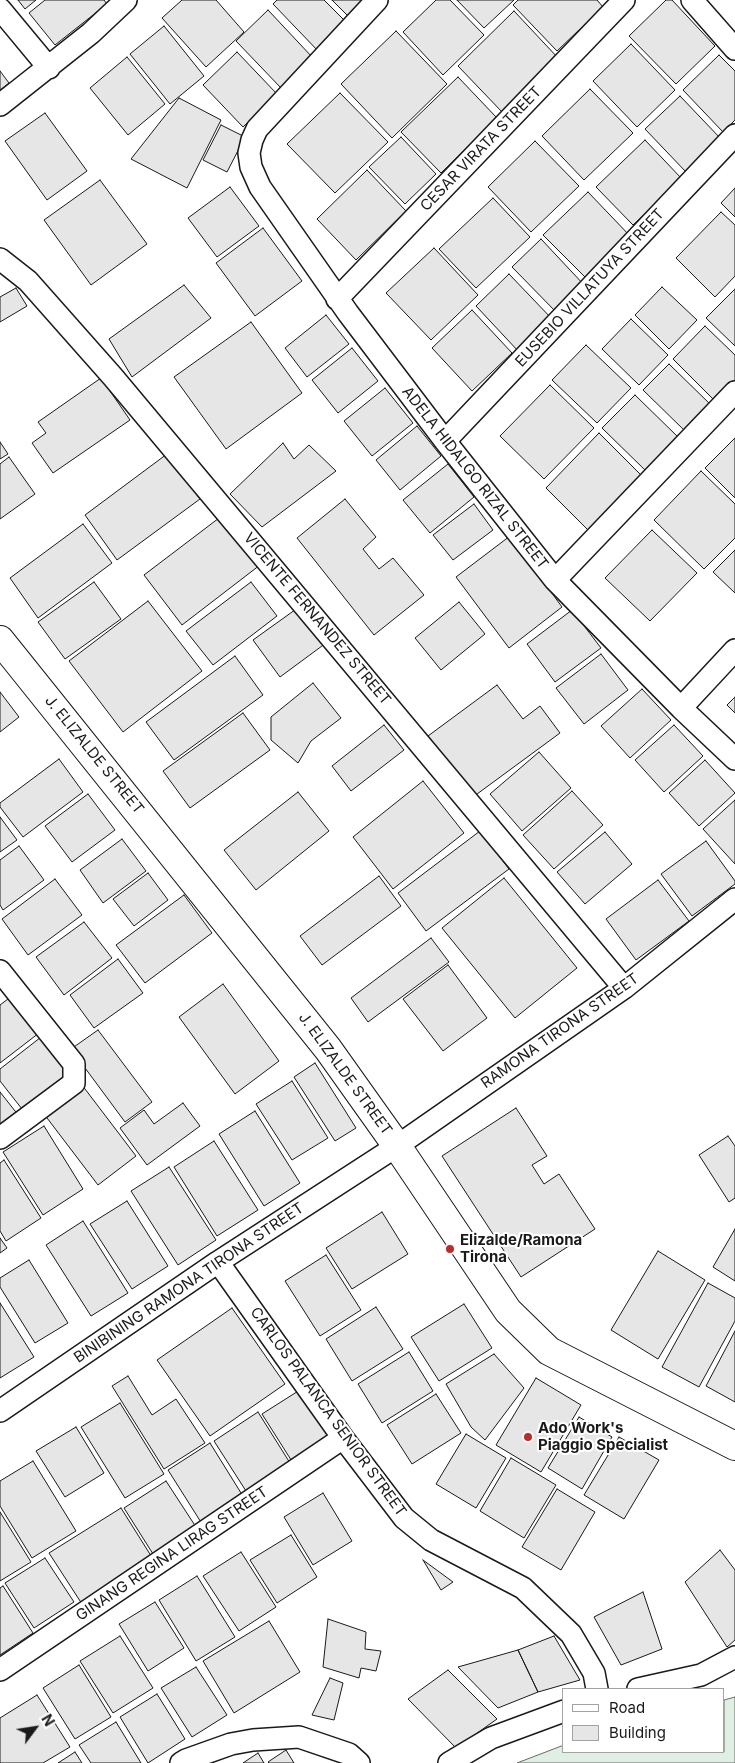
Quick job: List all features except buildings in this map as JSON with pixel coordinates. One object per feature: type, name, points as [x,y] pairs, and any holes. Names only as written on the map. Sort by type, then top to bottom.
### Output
[{"type":"street","points":[[0,105],[91,33],[126,0]]},
{"type":"street","name":"ADELA HIDALGO RIZAL STREET","points":[[377,0],[257,129],[249,153],[251,166],[260,187],[337,298],[445,441],[555,580],[735,759]]},
{"type":"street","name":"CESAR VIRATA STREET","points":[[337,298],[624,0]]},
{"type":"street","points":[[692,0],[735,49]]},
{"type":"street","points":[[0,8],[49,68]]},
{"type":"street","name":"EUSEBIO VILLATUYA STREET","points":[[445,441],[735,135]]},
{"type":"street","name":"VICENTE FERNANDEZ STREET","points":[[0,259],[28,281],[113,377],[624,988]]},
{"type":"street","points":[[555,580],[735,392]]},
{"type":"street","name":"J. ELIZALDE STREET","points":[[0,640],[328,1048],[388,1151],[508,1311],[550,1351],[735,1446]]},
{"type":"street","points":[[682,708],[735,650]]},
{"type":"street","name":"RAMONA TIRONA STREET","points":[[388,1151],[624,988],[735,899]]},
{"type":"street","points":[[0,971],[74,1064],[74,1083],[0,1138]]},
{"type":"street","name":"BINIBINING RAMONA TIRONA STREET","points":[[0,1411],[218,1262],[388,1151]]},
{"type":"street","name":"CARLOS PALANCA SENIOR STREET","points":[[218,1262],[343,1438],[404,1518],[431,1540],[523,1588],[571,1634],[594,1673],[597,1688]]},
{"type":"street","name":"GINANG REGINA LIRAG STREET","points":[[0,1670],[343,1438]]},
{"type":"street","points":[[642,1688],[701,1675],[735,1658]]},
{"type":"street","points":[[449,1763],[491,1738],[562,1712]]},
{"type":"street","points":[[181,1763],[231,1744],[253,1740],[299,1737],[349,1754],[360,1763]]},
{"type":"green space","points":[[735,1697],[735,1763],[517,1763],[562,1746],[562,1753],[725,1753],[725,1700]]},
{"type":"place","name":"Elizalde/Ramona Tirona","points":[[450,1249]]},
{"type":"place","name":"Ado Work's Piaggio Specialist","points":[[528,1437]]}]
